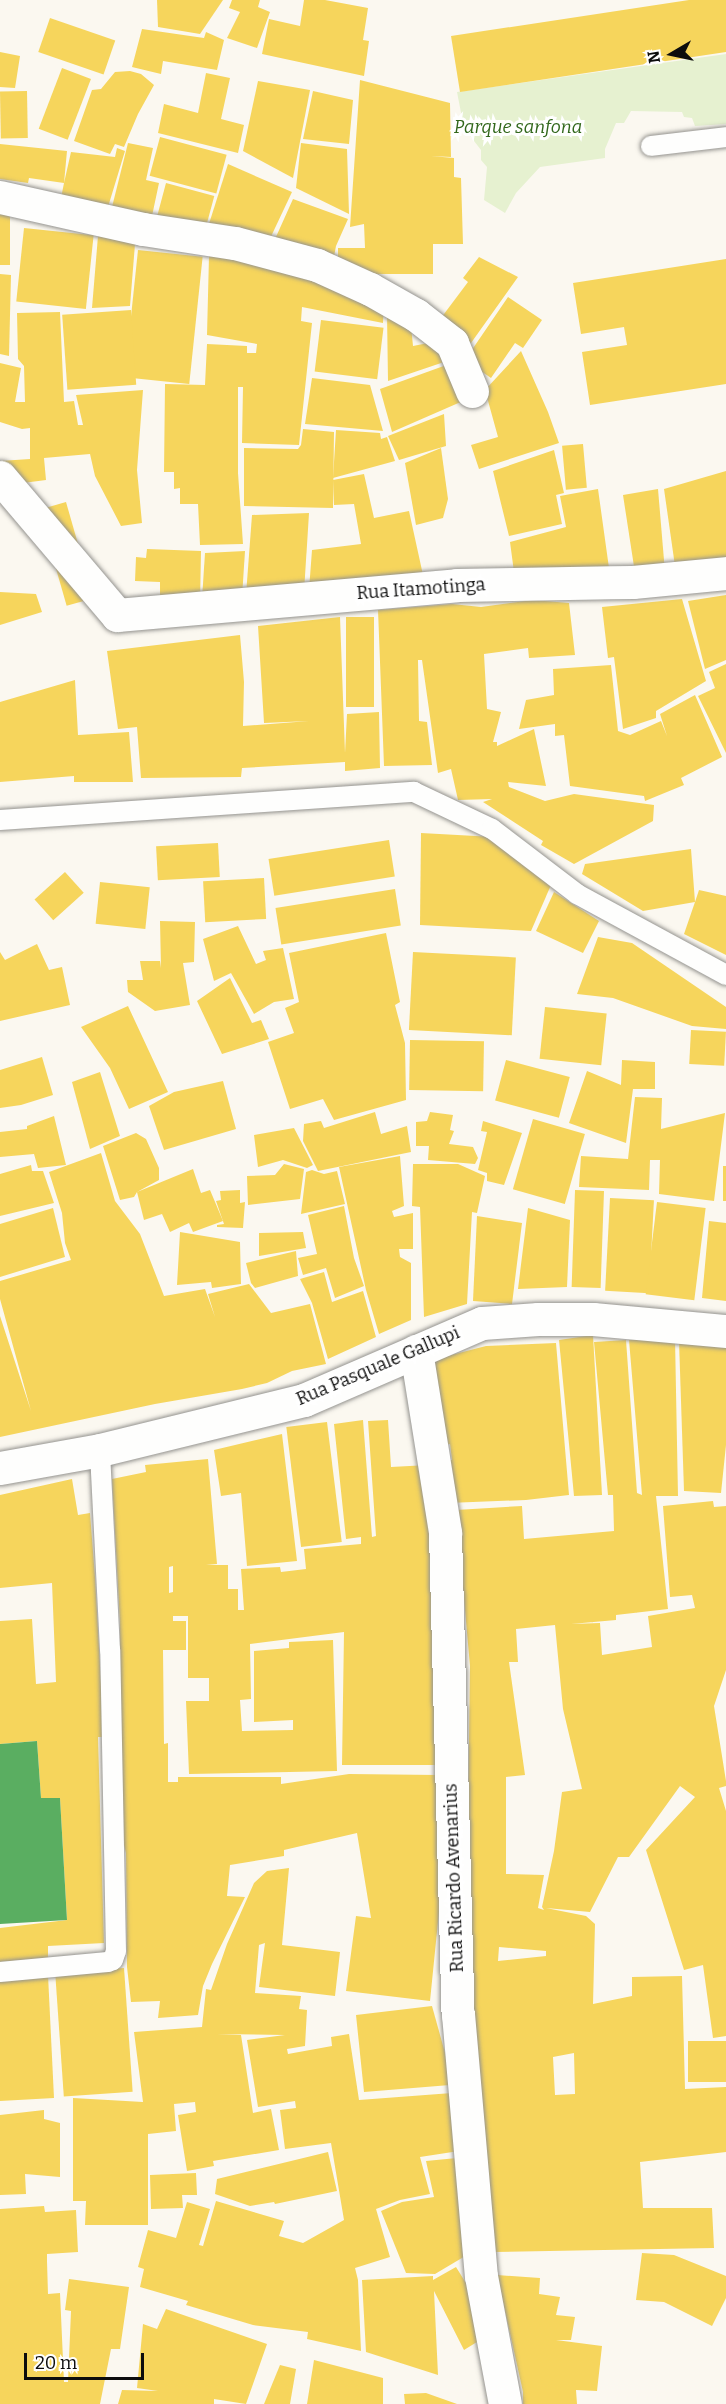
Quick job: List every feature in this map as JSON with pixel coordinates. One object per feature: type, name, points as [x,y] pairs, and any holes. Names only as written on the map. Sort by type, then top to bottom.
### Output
[{"type":"street","points":[[0,197],[143,229],[235,243],[317,265],[370,289],[416,315],[453,343],[472,391]]},
{"type":"street","name":"Rua Itamotinga","points":[[0,477],[117,615],[457,585],[633,582],[726,573]]},
{"type":"street","name":"Rua Pasquale Gallupi","points":[[0,1468],[100,1450],[304,1400],[482,1323],[537,1319],[594,1319],[726,1331]]},
{"type":"street","name":"Rua Ricardo Avenarius","points":[[416,1351],[445,1533],[458,2014],[481,2276],[505,2404]]},
{"type":"lane","points":[[651,146],[726,137]]},
{"type":"lane","points":[[0,820],[414,792],[492,829],[577,894],[726,975]]},
{"type":"lane","points":[[0,1972],[108,1962],[113,1960],[116,1951],[110,1650],[100,1450]]},
{"type":"green space","name":"Parque sanfona","points":[[726,54],[726,124],[695,126],[692,118],[684,117],[682,112],[631,111],[624,123],[616,123],[605,149],[605,158],[540,167],[516,193],[505,213],[484,200],[487,167],[481,160],[481,150],[464,128],[457,92]]},
{"type":"building: Moradias","points":[[157,0],[223,0],[200,34],[158,27]]},
{"type":"building: Moradias","points":[[232,0],[260,0],[258,7],[270,12],[257,48],[227,38],[240,12],[229,8]]},
{"type":"building: Moradias","points":[[304,0],[325,0],[368,8],[363,40],[369,41],[364,76],[262,54],[269,19],[300,26]]},
{"type":"building: Moradias","points":[[689,0],[726,0],[726,52],[460,92],[451,36]]},
{"type":"building: Moradias","points":[[50,18],[115,40],[104,75],[38,52]]},
{"type":"building: Moradias","points":[[142,29],[204,38],[206,32],[224,40],[217,70],[163,61],[161,74],[132,67]]},
{"type":"building: Moradias","points":[[0,52],[20,56],[15,88],[0,87]]},
{"type":"building: Moradias","points":[[62,68],[91,79],[68,140],[39,129]]},
{"type":"building: Moradias","points":[[130,71],[141,74],[154,85],[124,147],[115,144],[110,154],[74,141],[92,90],[101,89],[115,72]]},
{"type":"building: Moradias","points":[[206,73],[230,78],[221,119],[244,125],[238,153],[158,133],[164,104],[198,113]]},
{"type":"building: Moradias","points":[[360,80],[450,103],[451,157],[431,156],[454,158],[454,177],[461,178],[463,244],[433,244],[433,274],[338,274],[338,248],[365,248],[364,224],[350,227]]},
{"type":"building: Moradias","points":[[258,81],[310,90],[293,178],[243,151]]},
{"type":"building: Moradias","points":[[0,91],[27,91],[28,138],[1,138]]},
{"type":"building: Moradias","points":[[313,91],[353,100],[349,144],[303,139]]},
{"type":"building: Moradias","points":[[160,137],[227,155],[216,193],[150,176]]},
{"type":"building: Moradias","points":[[128,143],[153,148],[146,180],[159,183],[152,216],[112,207]]},
{"type":"building: Moradias","points":[[301,143],[347,149],[349,214],[296,188]]},
{"type":"building: Moradias","points":[[0,144],[67,151],[64,183],[29,178],[28,183],[0,179]]},
{"type":"building: Moradias","points":[[117,148],[125,151],[108,207],[61,198],[71,152],[115,157]]},
{"type":"building: Moradias","points":[[228,164],[292,192],[267,245],[208,227]]},
{"type":"building: Moradias","points":[[166,183],[214,196],[206,228],[157,215]]},
{"type":"building: Moradias","points":[[293,199],[348,219],[336,246],[332,267],[271,248]]},
{"type":"building: Moradias","points":[[0,214],[10,214],[10,265],[0,265]]},
{"type":"building: Moradias","points":[[24,228],[94,235],[86,309],[16,302]]},
{"type":"building: Moradias","points":[[98,236],[135,244],[130,306],[92,308]]},
{"type":"building: Moradias","points":[[138,250],[203,257],[189,384],[125,377]]},
{"type":"building: Moradias","points":[[209,256],[228,257],[384,301],[383,323],[302,307],[301,321],[312,323],[299,445],[242,443],[243,387],[238,387],[238,473],[243,544],[200,545],[198,504],[180,504],[180,488],[174,489],[174,472],[164,472],[165,384],[205,385],[207,344],[247,346],[247,353],[256,353],[257,344],[207,335]]},
{"type":"building: Moradias","points":[[479,257],[518,277],[471,343],[441,318],[468,282],[463,278]]},
{"type":"building: Moradias","points":[[726,259],[726,384],[590,405],[582,352],[627,345],[624,327],[581,334],[573,283]]},
{"type":"building: Moradias","points":[[0,274],[11,275],[9,356],[0,354]]},
{"type":"building: Moradias","points":[[508,297],[542,320],[523,348],[515,343],[491,378],[465,360]]},
{"type":"building: Moradias","points":[[131,310],[136,385],[67,390],[62,315]]},
{"type":"building: Moradias","points":[[60,312],[64,402],[74,401],[78,425],[83,425],[76,395],[143,390],[137,470],[142,523],[121,526],[95,476],[90,454],[44,458],[46,480],[0,486],[0,461],[30,459],[30,428],[22,429],[0,422],[0,363],[21,368],[15,402],[25,402],[24,366],[18,359],[17,313]]},
{"type":"building: Moradias","points":[[387,314],[410,316],[413,346],[443,340],[450,360],[388,381]]},
{"type":"building: Moradias","points":[[321,320],[384,328],[377,379],[315,372]]},
{"type":"building: Moradias","points":[[521,351],[559,443],[479,469],[471,445],[498,437],[485,390]]},
{"type":"building: Moradias","points":[[452,363],[463,401],[392,432],[380,389]]},
{"type":"building: Moradias","points":[[312,378],[370,385],[383,431],[305,424]]},
{"type":"building: Moradias","points":[[444,414],[446,446],[399,460],[388,436]]},
{"type":"building: Moradias","points":[[303,429],[334,432],[333,508],[244,506],[244,448],[298,449],[301,445]]},
{"type":"building: Moradias","points":[[336,430],[380,433],[381,439],[387,437],[395,461],[333,478]]},
{"type":"building: Moradias","points":[[583,444],[587,488],[566,490],[562,446]]},
{"type":"building: Moradias","points":[[441,448],[448,499],[443,518],[416,525],[405,463]]},
{"type":"building: Moradias","points":[[554,450],[564,493],[556,495],[562,524],[509,536],[493,471]]},
{"type":"building: Moradias","points":[[726,471],[726,565],[676,573],[664,489]]},
{"type":"building: Moradias","points":[[364,474],[374,518],[409,511],[423,575],[309,590],[312,550],[361,544],[354,504],[334,505],[333,480]]},
{"type":"building: Moradias","points":[[598,489],[609,568],[514,572],[510,542],[566,527],[560,496]]},
{"type":"building: Moradias","points":[[658,489],[665,572],[635,573],[623,495]]},
{"type":"building: Moradias","points":[[66,502],[94,598],[67,606],[39,510]]},
{"type":"building: Moradias","points":[[309,513],[304,592],[246,595],[252,515]]},
{"type":"building: Moradias","points":[[147,549],[201,551],[200,604],[160,603],[160,582],[135,581],[136,557],[146,558]]},
{"type":"building: Moradias","points":[[245,551],[242,597],[202,599],[205,553]]},
{"type":"building: Moradias","points":[[0,592],[36,594],[42,612],[0,625]]},
{"type":"building: Moradias","points":[[726,595],[726,660],[705,669],[688,601]]},
{"type":"building: Moradias","points":[[682,599],[706,681],[656,711],[656,718],[623,729],[614,657],[608,658],[602,607]]},
{"type":"building: Moradias","points":[[533,600],[569,603],[575,655],[529,658],[528,648],[484,654],[487,709],[501,712],[493,742],[497,742],[497,746],[534,729],[546,786],[508,782],[509,787],[545,801],[574,794],[654,805],[653,821],[574,864],[541,845],[543,841],[483,802],[492,799],[458,800],[451,769],[438,773],[422,660],[418,660],[419,721],[427,722],[432,765],[384,766],[378,610],[452,604],[481,607]]},
{"type":"building: Moradias","points":[[340,617],[345,753],[347,714],[379,712],[380,768],[345,771],[345,762],[242,768],[241,777],[141,778],[137,727],[118,729],[107,651],[240,635],[244,682],[243,726],[309,721],[264,723],[258,626]]},
{"type":"building: Moradias","points":[[346,617],[374,617],[374,707],[346,707]]},
{"type":"building: Moradias","points":[[726,664],[726,753],[698,696],[715,688],[709,672]]},
{"type":"building: Moradias","points":[[611,665],[618,731],[630,735],[661,721],[667,736],[660,714],[695,695],[722,757],[681,778],[684,785],[645,801],[644,796],[570,786],[564,735],[555,736],[555,724],[519,729],[526,700],[554,695],[553,669]]},
{"type":"building: Moradias","points":[[75,680],[78,735],[129,732],[133,782],[74,782],[74,776],[0,782],[0,702]]},
{"type":"building: Moradias","points":[[421,833],[494,837],[551,885],[531,931],[420,925]]},
{"type":"building: Moradias","points":[[389,840],[395,877],[274,896],[269,859]]},
{"type":"building: Moradias","points":[[218,843],[220,877],[158,880],[156,846]]},
{"type":"building: Moradias","points":[[691,849],[695,902],[643,911],[582,874],[585,864]]},
{"type":"building: Moradias","points":[[65,872],[84,893],[53,920],[35,899]]},
{"type":"building: Moradias","points":[[264,878],[266,919],[205,922],[203,881]]},
{"type":"building: Moradias","points":[[100,882],[150,887],[145,929],[96,924]]},
{"type":"building: Moradias","points":[[395,889],[401,926],[281,944],[275,908]]},
{"type":"building: Moradias","points":[[699,890],[726,896],[726,955],[684,934]]},
{"type":"building: Moradias","points":[[554,892],[599,921],[583,953],[536,931]]},
{"type":"building: Moradias","points":[[160,921],[195,922],[194,962],[183,963],[190,1005],[155,1011],[128,992],[127,980],[143,980],[140,961],[160,961],[161,968]]},
{"type":"building: Moradias","points":[[238,926],[256,964],[266,960],[263,951],[283,948],[294,999],[274,1002],[254,1014],[231,973],[214,981],[203,939]]},
{"type":"building: Moradias","points":[[386,933],[400,1002],[395,1005],[405,1043],[406,1100],[334,1120],[323,1099],[290,1109],[268,1042],[294,1033],[285,1008],[299,1002],[289,953]]},
{"type":"building: Moradias","points":[[598,937],[632,943],[726,1007],[726,1029],[692,1026],[613,998],[577,994]]},
{"type":"building: Moradias","points":[[37,944],[49,970],[62,967],[70,1005],[0,1021],[0,952],[5,960]]},
{"type":"building: Moradias","points":[[413,952],[516,957],[512,1035],[409,1030]]},
{"type":"building: Moradias","points":[[230,978],[252,1023],[261,1020],[269,1039],[222,1054],[197,1001]]},
{"type":"building: Moradias","points":[[128,1006],[168,1092],[129,1109],[110,1068],[81,1027]]},
{"type":"building: Moradias","points":[[545,1007],[607,1013],[601,1065],[540,1059]]},
{"type":"building: Moradias","points":[[691,1030],[726,1032],[724,1066],[689,1064]]},
{"type":"building: Moradias","points":[[410,1040],[484,1041],[483,1091],[409,1090]]},
{"type":"building: Moradias","points":[[42,1057],[53,1095],[21,1105],[0,1108],[0,1070]]},
{"type":"building: Moradias","points":[[506,1060],[570,1077],[559,1118],[495,1101]]},
{"type":"building: Moradias","points":[[622,1060],[655,1062],[655,1089],[633,1089],[626,1143],[569,1123],[587,1071],[621,1085]]},
{"type":"building: Moradias","points":[[100,1072],[120,1136],[90,1149],[72,1082]]},
{"type":"building: Moradias","points":[[223,1081],[236,1129],[164,1150],[149,1106],[174,1092]]},
{"type":"building: Moradias","points":[[635,1097],[662,1098],[661,1129],[725,1113],[714,1201],[659,1194],[660,1160],[650,1160],[649,1190],[579,1187],[581,1156],[628,1159]]},
{"type":"building: Moradias","points":[[375,1112],[381,1134],[407,1126],[411,1152],[318,1171],[303,1141],[304,1124],[321,1121],[324,1128]]},
{"type":"building: Moradias","points":[[430,1112],[453,1115],[450,1130],[454,1131],[449,1144],[473,1147],[478,1158],[475,1164],[428,1160],[429,1146],[416,1146],[416,1122],[427,1121]]},
{"type":"building: Moradias","points":[[54,1116],[66,1165],[38,1168],[34,1154],[0,1157],[0,1132],[27,1129],[27,1126]]},
{"type":"building: Moradias","points":[[533,1119],[585,1134],[565,1204],[513,1189]]},
{"type":"building: Moradias","points":[[483,1121],[522,1133],[504,1185],[487,1181],[487,1173],[478,1170],[487,1132],[481,1131]]},
{"type":"building: Moradias","points":[[294,1128],[313,1165],[307,1168],[283,1160],[258,1167],[254,1135]]},
{"type":"building: Moradias","points":[[136,1133],[146,1139],[159,1168],[159,1180],[137,1192],[134,1197],[120,1200],[103,1146]]},
{"type":"building: Moradias","points":[[101,1153],[115,1201],[140,1234],[164,1296],[205,1289],[215,1317],[208,1294],[249,1284],[271,1313],[310,1304],[326,1364],[292,1371],[267,1383],[242,1389],[155,1404],[0,1437],[0,1316],[31,1411],[0,1299],[0,1281],[71,1260],[65,1243],[62,1213],[49,1172]]},
{"type":"building: Moradias","points":[[400,1156],[404,1206],[392,1211],[394,1217],[413,1213],[413,1249],[399,1249],[400,1257],[411,1263],[411,1320],[379,1334],[366,1290],[339,1167]]},
{"type":"building: Moradias","points":[[284,1164],[304,1169],[300,1199],[248,1205],[247,1176],[275,1175]]},
{"type":"building: Moradias","points":[[413,1164],[458,1164],[485,1176],[477,1213],[472,1212],[467,1304],[424,1317],[420,1207],[412,1206]]},
{"type":"building: Moradias","points":[[31,1165],[32,1171],[43,1171],[54,1203],[0,1216],[0,1174]]},
{"type":"building: Moradias","points":[[723,1166],[726,1166],[726,1201],[723,1201]]},
{"type":"building: Moradias","points":[[193,1169],[201,1193],[210,1190],[223,1221],[193,1232],[189,1223],[170,1232],[162,1214],[144,1220],[137,1192]]},
{"type":"building: Moradias","points":[[312,1170],[324,1174],[337,1171],[345,1204],[301,1214],[306,1172]]},
{"type":"building: Moradias","points":[[240,1190],[240,1203],[245,1202],[243,1228],[217,1227],[217,1225],[224,1224],[216,1201],[221,1200],[220,1191]]},
{"type":"building: Moradias","points":[[575,1190],[604,1191],[601,1288],[572,1287]]},
{"type":"building: Moradias","points":[[610,1198],[654,1200],[649,1293],[605,1291]]},
{"type":"building: Moradias","points":[[657,1202],[706,1208],[694,1300],[646,1294]]},
{"type":"building: Moradias","points":[[344,1206],[354,1258],[364,1286],[335,1298],[326,1268],[303,1275],[298,1258],[317,1254],[308,1215]]},
{"type":"building: Moradias","points":[[53,1208],[65,1257],[0,1277],[0,1224]]},
{"type":"building: Moradias","points":[[528,1208],[570,1220],[567,1287],[518,1289]]},
{"type":"building: Moradias","points":[[477,1216],[522,1223],[512,1304],[473,1301]]},
{"type":"building: Moradias","points":[[709,1221],[726,1223],[726,1301],[702,1298]]},
{"type":"building: Moradias","points":[[180,1232],[240,1242],[241,1284],[212,1288],[211,1282],[177,1285]]},
{"type":"building: Moradias","points":[[303,1232],[306,1248],[259,1256],[259,1233]]},
{"type":"building: Moradias","points":[[296,1251],[298,1276],[255,1288],[251,1283],[246,1263]]},
{"type":"building: Moradias","points":[[324,1272],[332,1302],[363,1291],[376,1337],[328,1359],[312,1303],[300,1279]]},
{"type":"building: Moradias","points":[[593,1335],[602,1495],[574,1496],[559,1340]]},
{"type":"building: Moradias","points":[[675,1338],[678,1496],[656,1496],[668,1609],[616,1615],[616,1620],[571,1624],[600,1623],[602,1655],[652,1647],[648,1616],[695,1608],[692,1595],[670,1597],[663,1506],[713,1501],[714,1507],[726,1506],[726,1670],[714,1706],[726,1781],[726,1786],[719,1788],[726,1811],[726,2036],[713,2038],[703,1965],[684,1970],[646,1850],[695,1797],[680,1786],[629,1857],[618,1857],[590,1912],[546,1908],[586,1916],[595,1924],[593,2004],[632,1996],[632,1977],[682,1976],[685,2089],[726,2087],[726,2152],[640,2162],[643,2208],[712,2208],[714,2248],[495,2252],[482,2098],[466,1964],[470,1666],[456,1510],[522,1506],[524,1539],[614,1531],[613,1495],[608,1495],[594,1342],[626,1340],[637,1493],[642,1495],[629,1340]],"holes":[[[555,1625],[563,1709],[582,1789],[562,1792],[554,1851],[542,1907],[544,1910],[538,1908],[544,1875],[506,1874],[506,1777],[525,1775],[509,1662],[518,1662],[516,1629]],[[499,1947],[546,1951],[546,1956],[498,1961]],[[574,2053],[575,2094],[555,2095],[553,2057]]]},
{"type":"building: Moradias","points":[[679,1341],[726,1344],[726,1445],[721,1493],[684,1491]]},
{"type":"building: Moradias","points":[[556,1343],[569,1495],[526,1500],[448,1503],[445,1460],[452,1460],[450,1444],[436,1447],[424,1362],[486,1346]]},
{"type":"building: Moradias","points":[[363,1420],[372,1537],[376,1536],[368,1421],[388,1420],[391,1467],[428,1465],[438,1765],[342,1765],[344,1632],[250,1644],[251,1699],[240,1700],[242,1731],[293,1730],[293,1720],[254,1722],[254,1651],[289,1648],[289,1642],[333,1640],[337,1771],[189,1774],[186,1701],[209,1701],[209,1678],[188,1678],[188,1616],[173,1616],[173,1621],[186,1621],[186,1650],[163,1650],[164,1744],[168,1743],[168,1782],[178,1782],[178,1777],[281,1777],[281,1784],[349,1774],[438,1775],[441,1892],[430,2001],[346,1991],[356,1916],[371,1918],[357,1833],[284,1850],[284,1856],[230,1865],[227,1896],[245,1897],[203,1986],[198,2015],[158,2018],[160,2001],[131,2002],[127,1967],[126,1853],[119,1825],[120,1622],[112,1479],[146,1472],[145,1465],[208,1459],[217,1564],[206,1565],[228,1565],[228,1589],[238,1589],[238,1610],[244,1610],[241,1569],[280,1567],[281,1572],[306,1569],[304,1549],[361,1544],[361,1537],[346,1539],[334,1424]],"holes":[[[173,1566],[173,1592],[169,1593],[169,1567]]]},
{"type":"building: Moradias","points":[[327,1422],[342,1542],[301,1547],[286,1427]]},
{"type":"building: Moradias","points":[[282,1434],[297,1561],[247,1566],[241,1493],[221,1496],[214,1450]]},
{"type":"building: Moradias","points":[[72,1479],[78,1515],[90,1513],[95,1577],[104,1737],[98,1737],[104,1943],[48,1946],[48,1958],[0,1962],[0,1928],[67,1920],[60,1798],[41,1798],[37,1741],[0,1744],[0,1621],[32,1619],[36,1684],[56,1682],[52,1583],[0,1588],[0,1495]]},
{"type":"building: Moradias","points":[[289,1868],[282,1945],[340,1952],[335,1996],[259,1987],[265,1943],[259,1945],[255,1993],[301,1996],[299,2009],[307,2010],[305,2046],[287,2049],[288,2054],[332,2046],[331,2037],[349,2034],[359,2100],[452,2093],[459,2151],[420,2157],[430,2194],[400,2200],[376,2209],[390,2257],[355,2268],[358,2280],[361,2351],[307,2339],[308,2332],[253,2325],[186,2305],[188,2301],[140,2287],[144,2269],[138,2267],[148,2230],[176,2238],[187,2202],[210,2209],[199,2245],[203,2246],[216,2201],[284,2221],[279,2236],[303,2243],[344,2220],[331,2143],[285,2149],[280,2110],[296,2108],[295,2101],[258,2107],[247,2040],[285,2035],[217,2034],[241,2035],[253,2113],[271,2109],[279,2150],[213,2161],[214,2166],[187,2171],[178,2115],[196,2112],[195,2102],[174,2104],[176,2131],[148,2134],[148,2225],[85,2225],[86,2201],[73,2201],[73,2098],[143,2102],[134,2032],[202,2027],[206,1989],[211,1990],[227,1944],[254,1883],[267,1871]]},
{"type":"building: Moradias","points":[[124,1968],[133,2092],[64,2097],[55,1973]]},
{"type":"building: Moradias","points":[[48,1975],[54,2098],[0,2101],[0,1982]]},
{"type":"building: Moradias","points":[[432,2006],[447,2060],[450,2085],[364,2092],[356,2015]]},
{"type":"building: Moradias","points":[[688,2041],[726,2041],[726,2082],[688,2082]]},
{"type":"building: Moradias","points":[[44,2110],[44,2119],[60,2123],[60,2177],[25,2174],[26,2194],[0,2195],[0,2115]]},
{"type":"building: Moradias","points":[[328,2152],[337,2191],[275,2204],[274,2202],[250,2206],[215,2194],[217,2179]]},
{"type":"building: Moradias","points":[[457,2158],[472,2252],[435,2274],[406,2273],[381,2211],[402,2202],[434,2197],[426,2161]]},
{"type":"building: Moradias","points":[[196,2173],[197,2195],[182,2195],[183,2208],[151,2209],[150,2175]]},
{"type":"building: Moradias","points":[[44,2206],[45,2212],[76,2210],[78,2252],[47,2254],[48,2294],[60,2293],[64,2382],[68,2382],[71,2311],[65,2310],[69,2279],[129,2287],[120,2349],[111,2349],[100,2404],[0,2404],[0,2209]]},
{"type":"building: Moradias","points":[[642,2253],[674,2255],[726,2276],[726,2298],[712,2326],[664,2302],[636,2300]]},
{"type":"building: Moradias","points":[[456,2267],[479,2304],[485,2337],[464,2350],[434,2291],[438,2375],[366,2352],[362,2280],[433,2276],[433,2280]]},
{"type":"building: Moradias","points":[[497,2275],[540,2278],[539,2294],[560,2297],[556,2315],[575,2317],[571,2340],[556,2340],[602,2346],[597,2391],[576,2390],[577,2404],[523,2404],[523,2392]]},
{"type":"building: Moradias","points":[[166,2309],[267,2344],[246,2404],[214,2399],[214,2404],[118,2404],[122,2390],[158,2391],[137,2388],[143,2324],[157,2329]]},
{"type":"building: Moradias","points":[[314,2360],[383,2378],[383,2404],[307,2404]]},
{"type":"building: Moradias","points":[[280,2365],[296,2369],[290,2404],[264,2404]]},
{"type":"building: Moradias","points":[[426,2393],[457,2404],[405,2404],[404,2394]]},
{"type":"building: Público","points":[[37,1741],[41,1798],[60,1798],[67,1920],[0,1924],[0,1744]]}]
